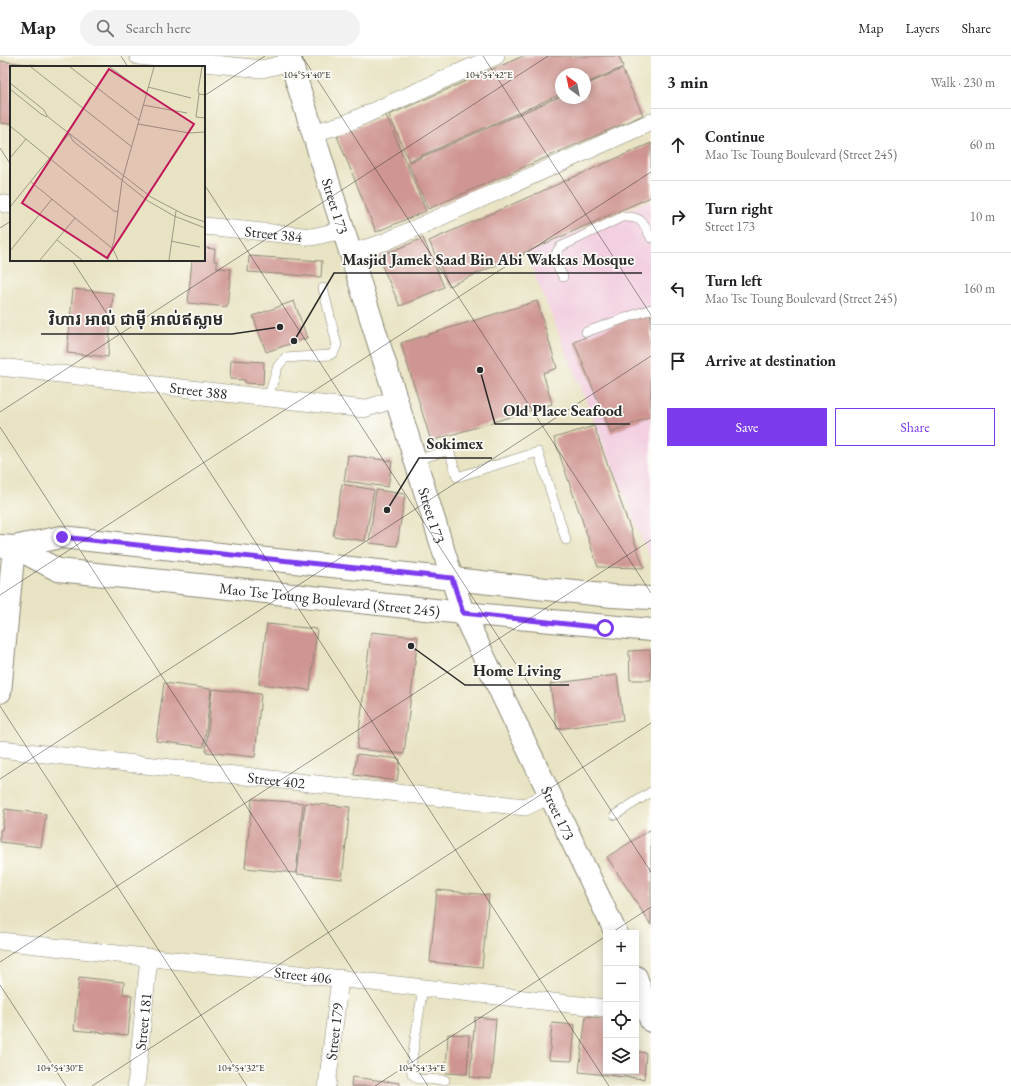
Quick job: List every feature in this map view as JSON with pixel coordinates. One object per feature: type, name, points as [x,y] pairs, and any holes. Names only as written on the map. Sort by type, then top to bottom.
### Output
[{"type":"main road","name":"Street 173","points":[[290,59],[463,613],[615,930]]},
{"type":"main road","points":[[0,692],[7,547],[62,537],[612,596],[651,598]]},
{"type":"main road","name":"Mao Tse Toung Boulevard (Street 245)","points":[[7,547],[58,570],[463,613],[651,630]]},
{"type":"main road","points":[[275,593],[279,560]]},
{"type":"main road","points":[[639,987],[647,1015]]},
{"type":"street","points":[[138,56],[262,69],[290,59]]},
{"type":"street","points":[[312,133],[347,123],[496,56]]},
{"type":"street","points":[[350,253],[385,242],[651,122]]},
{"type":"street","points":[[0,204],[10,205]]},
{"type":"street","name":"Street 384","points":[[205,226],[312,237],[343,230]]},
{"type":"street","name":"Street 388","points":[[0,367],[364,408],[396,399]]},
{"type":"street","name":"Street 402","points":[[0,749],[525,808],[550,795]]},
{"type":"street","name":"Street 406","points":[[0,941],[603,1008]]},
{"type":"street","name":"Street 181","points":[[136,1086],[150,957]]},
{"type":"street","name":"Street 179","points":[[327,1086],[340,978]]},
{"type":"lane","points":[[563,277],[554,259],[554,253],[560,247],[622,217],[633,216],[642,220],[651,238]]},
{"type":"lane","points":[[268,398],[278,366],[284,358],[330,355],[334,352],[337,345],[323,288]]},
{"type":"lane","points":[[586,332],[651,308]]},
{"type":"lane","points":[[415,460],[449,450],[457,477],[538,452],[566,540]]},
{"type":"lane","points":[[615,815],[651,792]]},
{"type":"lane","points":[[423,987],[411,1066],[412,1074],[418,1079],[445,1080]]},
{"type":"shaded area","points":[[651,200],[651,561],[526,253]]},
{"type":"building","points":[[523,56],[619,56],[623,67],[591,81],[591,68],[555,68],[555,97],[409,161],[389,115]]},
{"type":"building","points":[[0,61],[37,65],[10,66],[10,124],[0,123]]},
{"type":"building","points":[[622,69],[643,115],[428,209],[408,163],[555,99],[555,104],[591,104],[591,82]]},
{"type":"building","points":[[386,115],[426,211],[376,232],[337,136]]},
{"type":"building","points":[[651,143],[651,197],[449,286],[429,241]]},
{"type":"building","points":[[423,238],[444,287],[400,306],[378,257]]},
{"type":"building","points":[[205,248],[215,249],[214,261],[217,261],[217,268],[231,269],[227,307],[188,303],[192,261],[205,261]]},
{"type":"building","points":[[249,256],[322,261],[321,277],[248,272]]},
{"type":"building","points":[[73,289],[113,293],[108,357],[67,353]]},
{"type":"building","points":[[294,301],[307,338],[266,352],[253,316]]},
{"type":"building","points":[[537,301],[557,368],[543,373],[552,404],[431,441],[401,343]]},
{"type":"building","points":[[651,310],[651,416],[611,433],[574,342]]},
{"type":"building","points":[[231,360],[264,362],[263,384],[245,383],[245,380],[230,379]]},
{"type":"building","points":[[594,426],[644,568],[598,567],[554,438]]},
{"type":"building","points":[[348,455],[392,461],[388,487],[344,481]]},
{"type":"building","points":[[342,484],[374,490],[365,541],[333,536]]},
{"type":"building","points":[[376,490],[405,494],[397,546],[369,543]]},
{"type":"building","points":[[267,624],[317,629],[310,690],[259,684]]},
{"type":"building","points":[[371,632],[418,637],[404,754],[357,749]]},
{"type":"building","points":[[651,650],[651,680],[630,680],[629,651]]},
{"type":"building","points":[[617,675],[623,720],[557,729],[550,684]]},
{"type":"building","points":[[164,683],[211,689],[204,747],[156,741]]},
{"type":"building","points":[[212,689],[261,694],[255,757],[206,752]]},
{"type":"building","points":[[357,754],[400,759],[397,781],[354,775]]},
{"type":"building","points":[[252,799],[303,803],[296,873],[245,868]]},
{"type":"building","points":[[305,803],[350,807],[342,879],[297,874]]},
{"type":"building","points":[[5,809],[46,814],[41,847],[0,842],[0,830],[2,830]]},
{"type":"building","points":[[651,829],[651,925],[607,857]]},
{"type":"building","points":[[437,890],[489,895],[482,967],[430,962]]},
{"type":"building","points":[[79,977],[124,982],[123,994],[132,995],[128,1035],[74,1030]]},
{"type":"building","points":[[586,1016],[603,1019],[603,1074],[639,1074],[639,1052],[646,1053],[644,1079],[579,1072]]},
{"type":"building","points":[[475,1017],[496,1019],[491,1079],[470,1077]]},
{"type":"building","points":[[552,1023],[575,1025],[572,1061],[549,1060]]},
{"type":"building","points":[[448,1034],[469,1035],[467,1074],[446,1073]]},
{"type":"building","points":[[352,1077],[400,1083],[400,1086],[351,1086]]},
{"type":"place","name":"វិហារ អាល់ ជាម៉ី អាល់ឥស្លាម","points":[[280,327]]},
{"type":"place","name":"Masjid Jamek Saad Bin Abi Wakkas Mosque","points":[[294,341]]},
{"type":"place","name":"Old Place Seafood","points":[[480,370]]},
{"type":"place","name":"Sokimex","points":[[387,510]]},
{"type":"place","name":"Home Living","points":[[411,646]]},
{"type":"route","points":[[62,537],[452,578],[463,613],[605,628]]}]
